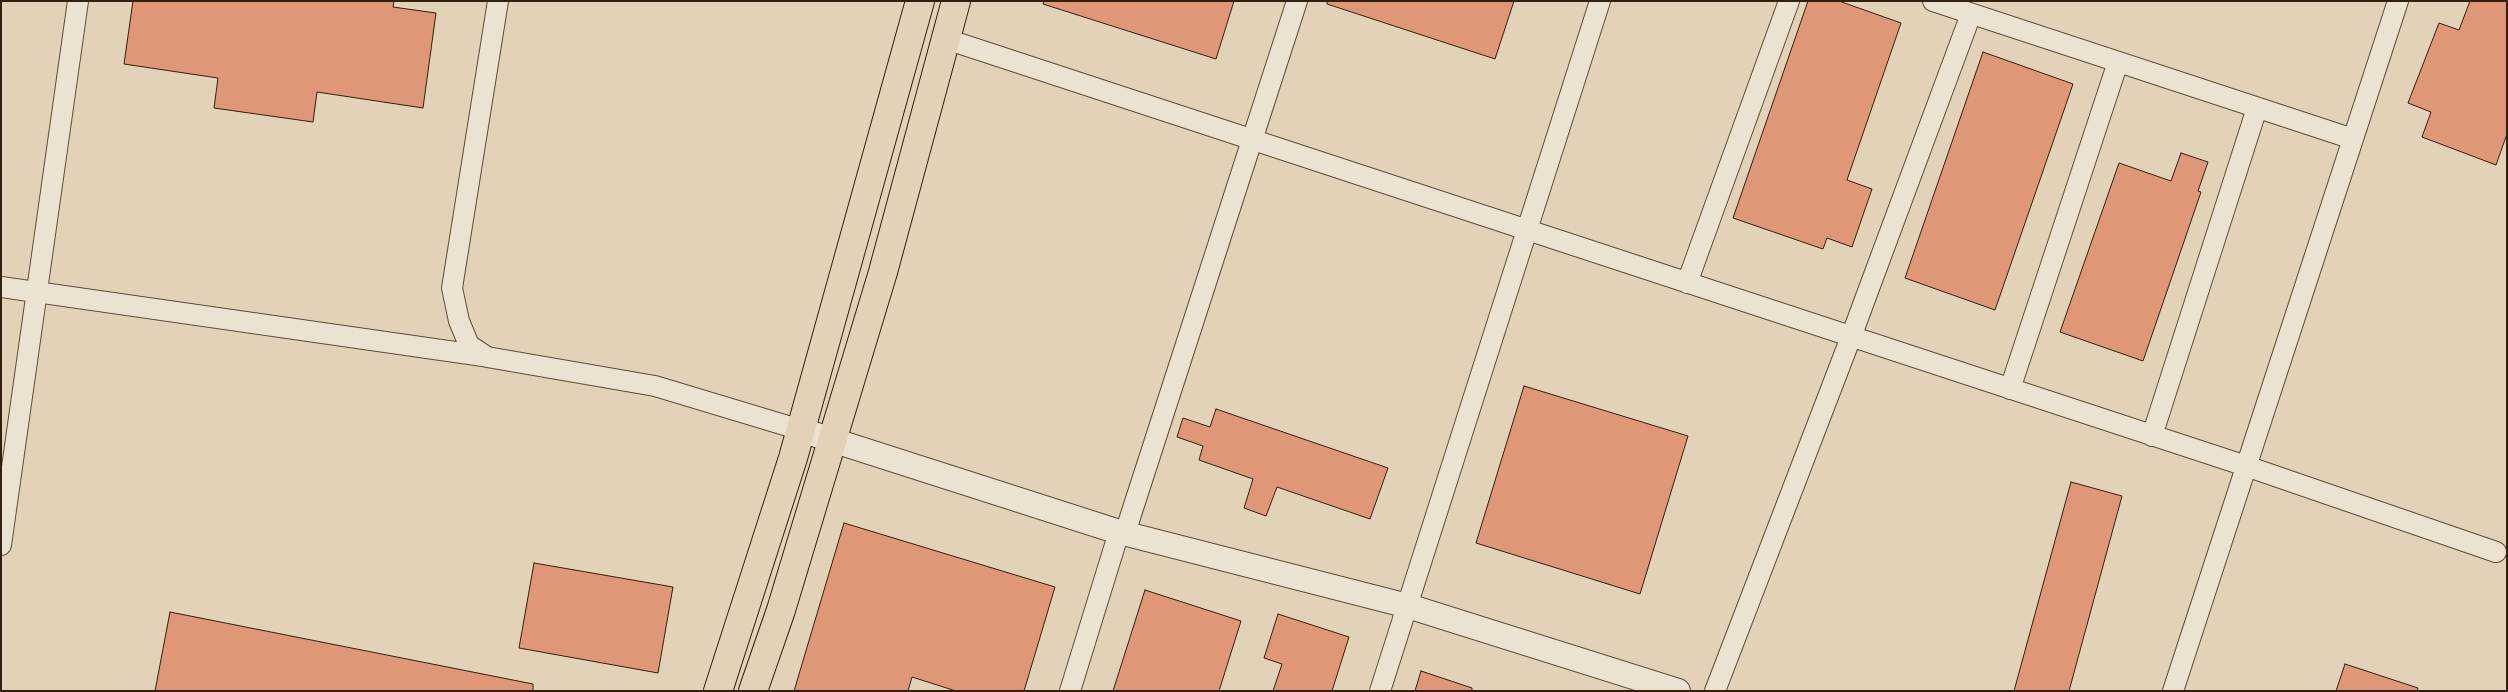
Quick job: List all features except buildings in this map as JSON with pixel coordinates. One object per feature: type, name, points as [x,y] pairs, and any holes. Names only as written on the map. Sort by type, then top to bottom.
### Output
[{"type":"main road","points":[[718,691],[801,430],[920,1]]},
{"type":"main road","points":[[754,691],[781,610],[883,272],[956,1]]},
{"type":"street","points":[[1,546],[78,1]]},
{"type":"street","points":[[487,357],[469,344],[459,321],[452,288],[498,1]]},
{"type":"street","points":[[1070,691],[1297,1]]},
{"type":"street","points":[[1380,691],[1600,1]]},
{"type":"street","points":[[1687,283],[1789,1]]},
{"type":"street","points":[[1933,1],[2353,140]]},
{"type":"street","points":[[2173,691],[2398,1]]},
{"type":"street","points":[[1715,691],[1851,337],[1971,14]]},
{"type":"street","points":[[946,39],[2246,466],[2496,552]]},
{"type":"street","points":[[2010,389],[2118,62]]},
{"type":"street","points":[[2152,436],[2257,108]]},
{"type":"street","points":[[1,287],[487,357],[655,386],[801,430],[1122,532],[1408,606],[1678,691]]}]
